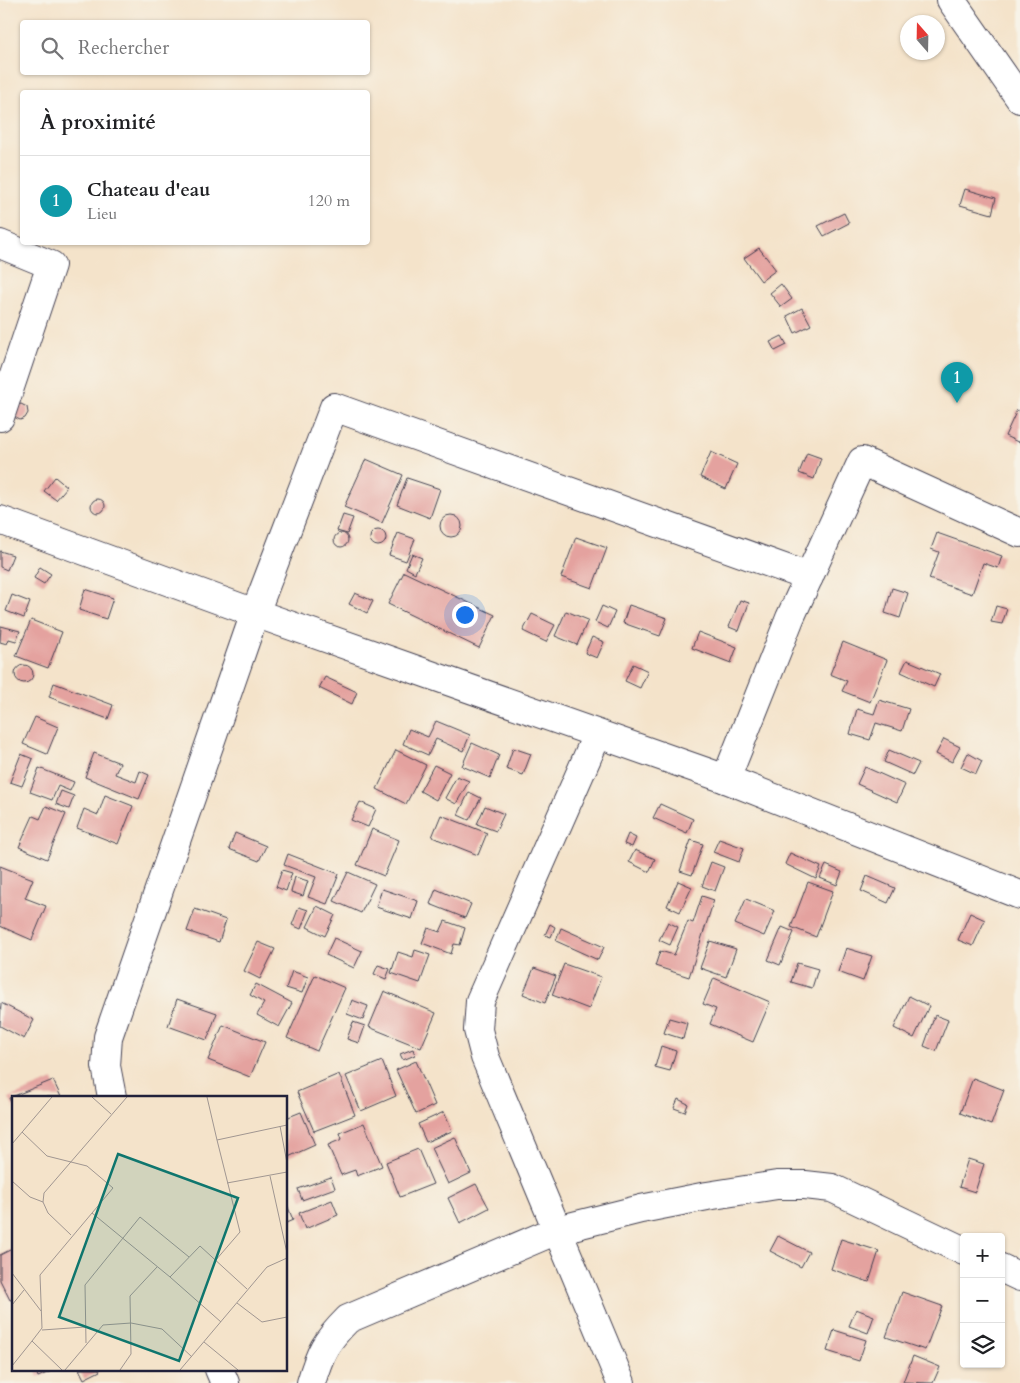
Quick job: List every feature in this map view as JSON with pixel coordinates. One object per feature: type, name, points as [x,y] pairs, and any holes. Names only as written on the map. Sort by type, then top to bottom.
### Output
[{"type":"street","points":[[951,0],[1020,99]]},
{"type":"street","points":[[0,244],[51,265],[0,418]]},
{"type":"street","points":[[112,1096],[106,1066],[108,1036],[255,613],[334,407],[809,577]]},
{"type":"street","points":[[726,779],[790,618],[862,461],[1020,532]]},
{"type":"street","points":[[0,520],[255,613],[726,779],[1020,895]]},
{"type":"street","points":[[597,735],[480,1001],[478,1030],[485,1057],[621,1383]]},
{"type":"street","points":[[311,1383],[320,1355],[332,1335],[348,1319],[557,1230],[641,1209],[777,1185],[832,1188],[960,1249]]},
{"type":"street","points":[[1005,1270],[1020,1277]]},
{"type":"building","points":[[965,189],[996,198],[992,214],[960,205]]},
{"type":"building","points":[[844,213],[849,223],[824,236],[818,226]]},
{"type":"building","points":[[759,248],[776,270],[761,281],[744,258]]},
{"type":"building","points":[[781,284],[792,299],[781,307],[770,293]]},
{"type":"building","points":[[802,308],[811,325],[795,333],[787,316]]},
{"type":"building","points":[[782,336],[787,345],[775,351],[770,342]]},
{"type":"building","points":[[21,404],[27,407],[28,413],[25,418],[20,420],[14,417],[18,405]]},
{"type":"building","points":[[1017,410],[1020,412],[1020,443],[1005,436]]},
{"type":"building","points":[[711,452],[737,464],[726,489],[700,477]]},
{"type":"building","points":[[807,453],[821,458],[814,479],[799,473]]},
{"type":"building","points":[[366,459],[403,475],[382,523],[344,507]]},
{"type":"building","points":[[55,477],[67,487],[56,500],[44,491]]},
{"type":"building","points":[[407,478],[440,489],[430,518],[397,505]]},
{"type":"building","points":[[98,499],[103,501],[105,506],[103,511],[98,513],[93,511],[91,506],[93,501]]},
{"type":"building","points":[[343,515],[353,518],[347,534],[337,531]]},
{"type":"building","points":[[451,515],[459,518],[462,526],[459,534],[451,537],[443,534],[440,526],[443,518]]},
{"type":"building","points":[[375,530],[381,530],[386,535],[384,544],[375,546],[370,541],[370,535]]},
{"type":"building","points":[[341,533],[346,535],[348,540],[346,545],[341,547],[336,545],[334,540],[336,535]]},
{"type":"building","points":[[398,533],[415,539],[406,561],[389,555]]},
{"type":"building","points":[[937,533],[1002,556],[998,568],[983,563],[972,594],[929,579],[939,552],[931,549]]},
{"type":"building","points":[[576,537],[607,548],[592,588],[561,577]]},
{"type":"building","points":[[0,551],[13,555],[7,570],[0,567]]},
{"type":"building","points":[[412,554],[422,558],[415,573],[406,568]]},
{"type":"building","points":[[40,567],[51,574],[44,584],[34,578]]},
{"type":"building","points":[[404,572],[495,615],[479,648],[388,604]]},
{"type":"building","points":[[892,588],[908,593],[900,618],[885,613]]},
{"type":"building","points":[[85,589],[113,598],[106,619],[79,610]]},
{"type":"building","points":[[355,593],[373,601],[367,613],[349,604]]},
{"type":"building","points":[[12,595],[30,602],[24,618],[6,611]]},
{"type":"building","points":[[740,600],[749,603],[739,631],[729,627]]},
{"type":"building","points":[[629,605],[667,618],[660,636],[623,623]]},
{"type":"building","points":[[602,606],[615,612],[608,628],[595,622]]},
{"type":"building","points":[[996,606],[1007,609],[1002,624],[991,622]]},
{"type":"building","points":[[566,611],[588,620],[577,645],[555,636]]},
{"type":"building","points":[[532,614],[555,625],[546,642],[523,631]]},
{"type":"building","points":[[31,620],[62,632],[48,668],[16,656]]},
{"type":"building","points":[[1,626],[20,631],[16,641],[9,639],[7,644],[0,642]]},
{"type":"building","points":[[698,632],[737,647],[731,663],[692,648]]},
{"type":"building","points":[[592,637],[604,642],[597,658],[585,653]]},
{"type":"building","points":[[843,642],[887,660],[870,702],[842,691],[847,681],[830,674]]},
{"type":"building","points":[[907,660],[940,674],[934,687],[901,672]]},
{"type":"building","points":[[633,664],[648,671],[640,688],[625,681]]},
{"type":"building","points":[[24,665],[30,668],[33,674],[30,680],[24,683],[18,680],[15,674],[18,668]]},
{"type":"building","points":[[325,677],[357,692],[352,704],[319,688]]},
{"type":"building","points":[[54,683],[113,705],[108,719],[49,697]]},
{"type":"building","points":[[879,700],[909,709],[902,731],[876,723],[870,740],[850,734],[857,709],[874,714]]},
{"type":"building","points":[[35,717],[58,727],[47,754],[23,744]]},
{"type":"building","points":[[436,721],[470,735],[463,751],[436,739],[428,755],[403,744],[409,729],[428,737]]},
{"type":"building","points":[[944,739],[960,747],[952,762],[936,754]]},
{"type":"building","points":[[472,743],[499,755],[490,778],[462,766]]},
{"type":"building","points":[[513,748],[531,754],[523,775],[506,769]]},
{"type":"building","points":[[396,750],[426,765],[406,804],[377,789]]},
{"type":"building","points":[[889,750],[919,763],[913,775],[884,762]]},
{"type":"building","points":[[94,753],[120,763],[115,774],[136,782],[140,771],[149,775],[139,799],[85,777]]},
{"type":"building","points":[[968,753],[982,761],[976,774],[961,767]]},
{"type":"building","points":[[21,754],[33,759],[22,786],[10,782]]},
{"type":"building","points":[[434,765],[450,773],[436,800],[420,791]]},
{"type":"building","points":[[865,767],[905,785],[897,802],[857,784]]},
{"type":"building","points":[[39,768],[74,782],[70,791],[58,786],[52,800],[30,792]]},
{"type":"building","points":[[457,776],[469,781],[456,804],[445,798]]},
{"type":"building","points":[[61,791],[74,796],[69,809],[56,804]]},
{"type":"building","points":[[469,792],[481,798],[469,820],[458,815]]},
{"type":"building","points":[[105,795],[133,806],[118,844],[77,828],[84,809],[98,815]]},
{"type":"building","points":[[360,802],[376,809],[368,827],[351,820]]},
{"type":"building","points":[[660,804],[693,819],[687,833],[653,818]]},
{"type":"building","points":[[46,806],[66,814],[47,859],[19,847],[33,816],[40,819]]},
{"type":"building","points":[[485,806],[504,814],[496,831],[477,824]]},
{"type":"building","points":[[441,815],[487,833],[478,855],[432,837]]},
{"type":"building","points":[[372,829],[399,840],[384,876],[357,865]]},
{"type":"building","points":[[235,833],[266,846],[259,861],[229,849]]},
{"type":"building","points":[[628,834],[636,838],[632,847],[624,844]]},
{"type":"building","points":[[719,839],[744,848],[739,862],[713,852]]},
{"type":"building","points":[[691,840],[703,844],[692,875],[680,871]]},
{"type":"building","points":[[635,850],[655,859],[649,872],[629,862]]},
{"type":"building","points":[[790,853],[821,867],[816,879],[785,864]]},
{"type":"building","points":[[288,854],[339,874],[327,904],[308,897],[316,877],[284,865]]},
{"type":"building","points":[[711,862],[724,867],[715,891],[702,886]]},
{"type":"building","points":[[826,865],[842,872],[837,885],[820,878]]},
{"type":"building","points":[[0,866],[33,879],[25,898],[46,906],[32,940],[0,926]]},
{"type":"building","points":[[282,870],[292,873],[286,891],[276,887]]},
{"type":"building","points":[[348,872],[375,884],[361,913],[334,901]]},
{"type":"building","points":[[867,876],[895,888],[888,903],[861,891]]},
{"type":"building","points":[[295,877],[308,881],[303,896],[291,892]]},
{"type":"building","points":[[678,881],[692,887],[680,912],[667,906]]},
{"type":"building","points":[[808,882],[833,891],[816,937],[791,927]]},
{"type":"building","points":[[382,889],[418,901],[412,919],[376,907]]},
{"type":"building","points":[[436,889],[471,904],[465,918],[430,904]]},
{"type":"building","points":[[702,896],[714,900],[689,977],[655,966],[660,951],[674,955],[688,921],[693,923]]},
{"type":"building","points":[[746,899],[775,911],[764,936],[735,924]]},
{"type":"building","points":[[317,906],[335,915],[325,936],[307,927]]},
{"type":"building","points":[[299,907],[308,910],[301,929],[292,925]]},
{"type":"building","points":[[195,909],[226,920],[219,942],[187,931]]},
{"type":"building","points":[[970,913],[985,920],[973,946],[958,940]]},
{"type":"building","points":[[445,921],[465,928],[460,945],[454,944],[451,954],[422,943],[428,928],[440,932]]},
{"type":"building","points":[[668,922],[678,927],[670,945],[659,940]]},
{"type":"building","points":[[550,924],[555,927],[551,937],[545,935]]},
{"type":"building","points":[[782,927],[794,932],[780,965],[768,960]]},
{"type":"building","points":[[561,928],[604,947],[598,960],[556,941]]},
{"type":"building","points":[[334,938],[362,951],[354,968],[326,955]]},
{"type":"building","points":[[710,941],[736,949],[726,977],[700,968]]},
{"type":"building","points":[[258,942],[275,949],[260,979],[244,971]]},
{"type":"building","points":[[846,948],[872,956],[863,981],[838,972]]},
{"type":"building","points":[[415,950],[430,955],[420,983],[391,973],[398,952],[413,957]]},
{"type":"building","points":[[797,963],[818,969],[812,988],[791,982]]},
{"type":"building","points":[[564,964],[601,977],[589,1009],[552,995]]},
{"type":"building","points":[[378,965],[390,969],[386,979],[374,974]]},
{"type":"building","points":[[534,968],[556,976],[545,1003],[523,994]]},
{"type":"building","points":[[292,971],[308,977],[302,993],[286,988]]},
{"type":"building","points":[[315,975],[345,988],[317,1051],[287,1038]]},
{"type":"building","points":[[714,978],[770,1002],[753,1042],[710,1024],[716,1009],[703,1004]]},
{"type":"building","points":[[256,984],[292,1003],[279,1027],[257,1015],[264,1003],[250,995]]},
{"type":"building","points":[[384,991],[436,1013],[421,1048],[369,1027]]},
{"type":"building","points":[[909,996],[929,1006],[914,1038],[894,1028]]},
{"type":"building","points":[[177,999],[217,1013],[207,1040],[168,1026]]},
{"type":"building","points":[[352,1000],[368,1006],[363,1020],[347,1014]]},
{"type":"building","points":[[1,1003],[34,1020],[24,1039],[0,1026]]},
{"type":"building","points":[[935,1015],[948,1020],[936,1051],[924,1046]]},
{"type":"building","points":[[669,1018],[687,1023],[683,1039],[664,1033]]},
{"type":"building","points":[[353,1022],[365,1026],[359,1043],[347,1039]]},
{"type":"building","points":[[223,1025],[265,1042],[250,1077],[208,1060]]},
{"type":"building","points":[[661,1046],[676,1051],[670,1071],[655,1067]]},
{"type":"building","points":[[413,1049],[415,1055],[403,1060],[400,1054]]},
{"type":"building","points":[[382,1061],[396,1096],[361,1111],[346,1076]]},
{"type":"building","points":[[416,1061],[435,1105],[416,1114],[396,1070]]},
{"type":"building","points":[[339,1074],[355,1115],[314,1131],[297,1092]]},
{"type":"building","points":[[973,1078],[1004,1090],[991,1125],[960,1113]]},
{"type":"building","points":[[53,1080],[61,1096],[14,1096]]},
{"type":"building","points":[[678,1099],[688,1104],[685,1112],[674,1108]]},
{"type":"building","points":[[301,1112],[315,1145],[288,1157],[288,1117]]},
{"type":"building","points":[[444,1112],[452,1131],[426,1142],[418,1124]]},
{"type":"building","points":[[364,1123],[382,1166],[357,1176],[355,1170],[341,1175],[328,1145],[342,1139],[340,1133]]},
{"type":"building","points":[[455,1137],[471,1173],[448,1184],[431,1148]]},
{"type":"building","points":[[418,1149],[433,1184],[400,1197],[386,1162]]},
{"type":"building","points":[[968,1159],[984,1164],[975,1192],[959,1187]]},
{"type":"building","points":[[331,1177],[335,1188],[302,1200],[298,1189]]},
{"type":"building","points":[[476,1184],[489,1208],[460,1223],[448,1198]]},
{"type":"building","points":[[332,1200],[338,1215],[305,1229],[299,1213]]},
{"type":"building","points":[[288,1207],[293,1220],[288,1222]]},
{"type":"building","points":[[778,1236],[809,1252],[801,1267],[770,1251]]},
{"type":"building","points":[[841,1239],[879,1251],[869,1282],[831,1269]]},
{"type":"building","points":[[12,1249],[12,1300],[10,1300],[0,1280],[0,1255]]},
{"type":"building","points":[[902,1292],[942,1306],[925,1350],[886,1337]]},
{"type":"building","points":[[856,1309],[874,1316],[868,1333],[849,1326]]},
{"type":"building","points":[[834,1330],[866,1340],[859,1361],[827,1351]]},
{"type":"building","points":[[913,1356],[940,1367],[933,1383],[903,1382]]},
{"type":"building","points":[[35,1370],[54,1370],[38,1377]]},
{"type":"building","points":[[80,1370],[100,1370],[100,1371],[84,1379]]},
{"type":"place","name":"Chateau d'eau","points":[[957,403]]}]
